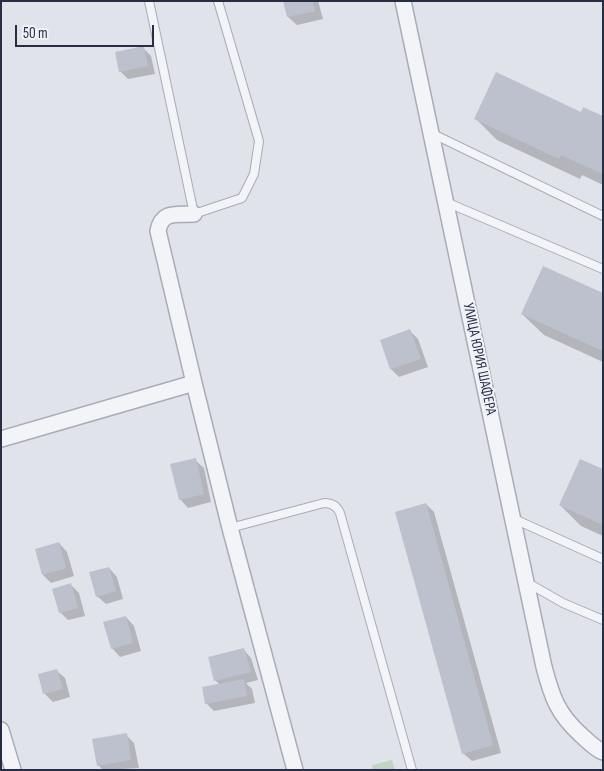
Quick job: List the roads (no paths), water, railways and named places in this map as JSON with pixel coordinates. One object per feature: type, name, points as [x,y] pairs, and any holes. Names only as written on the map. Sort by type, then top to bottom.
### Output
[{"type":"street","name":"УЛИЦА ЮРИЯ ШАФЕРА","points":[[403,1],[544,667],[552,695],[561,714],[596,749],[603,752]]},
{"type":"street","points":[[194,214],[167,215],[160,222],[158,231],[230,528],[295,770]]},
{"type":"street","points":[[1,439],[194,383]]},
{"type":"street","points":[[1,730],[13,770]]},
{"type":"lane","points":[[149,1],[194,214],[242,198],[254,174],[259,141],[218,1]]},
{"type":"lane","points":[[431,133],[603,216]]},
{"type":"lane","points":[[445,202],[603,269]]},
{"type":"lane","points":[[230,528],[324,503],[337,508],[340,513],[412,770]]},
{"type":"lane","points":[[512,518],[603,559]]},
{"type":"lane","points":[[526,582],[563,603],[603,620]]}]
